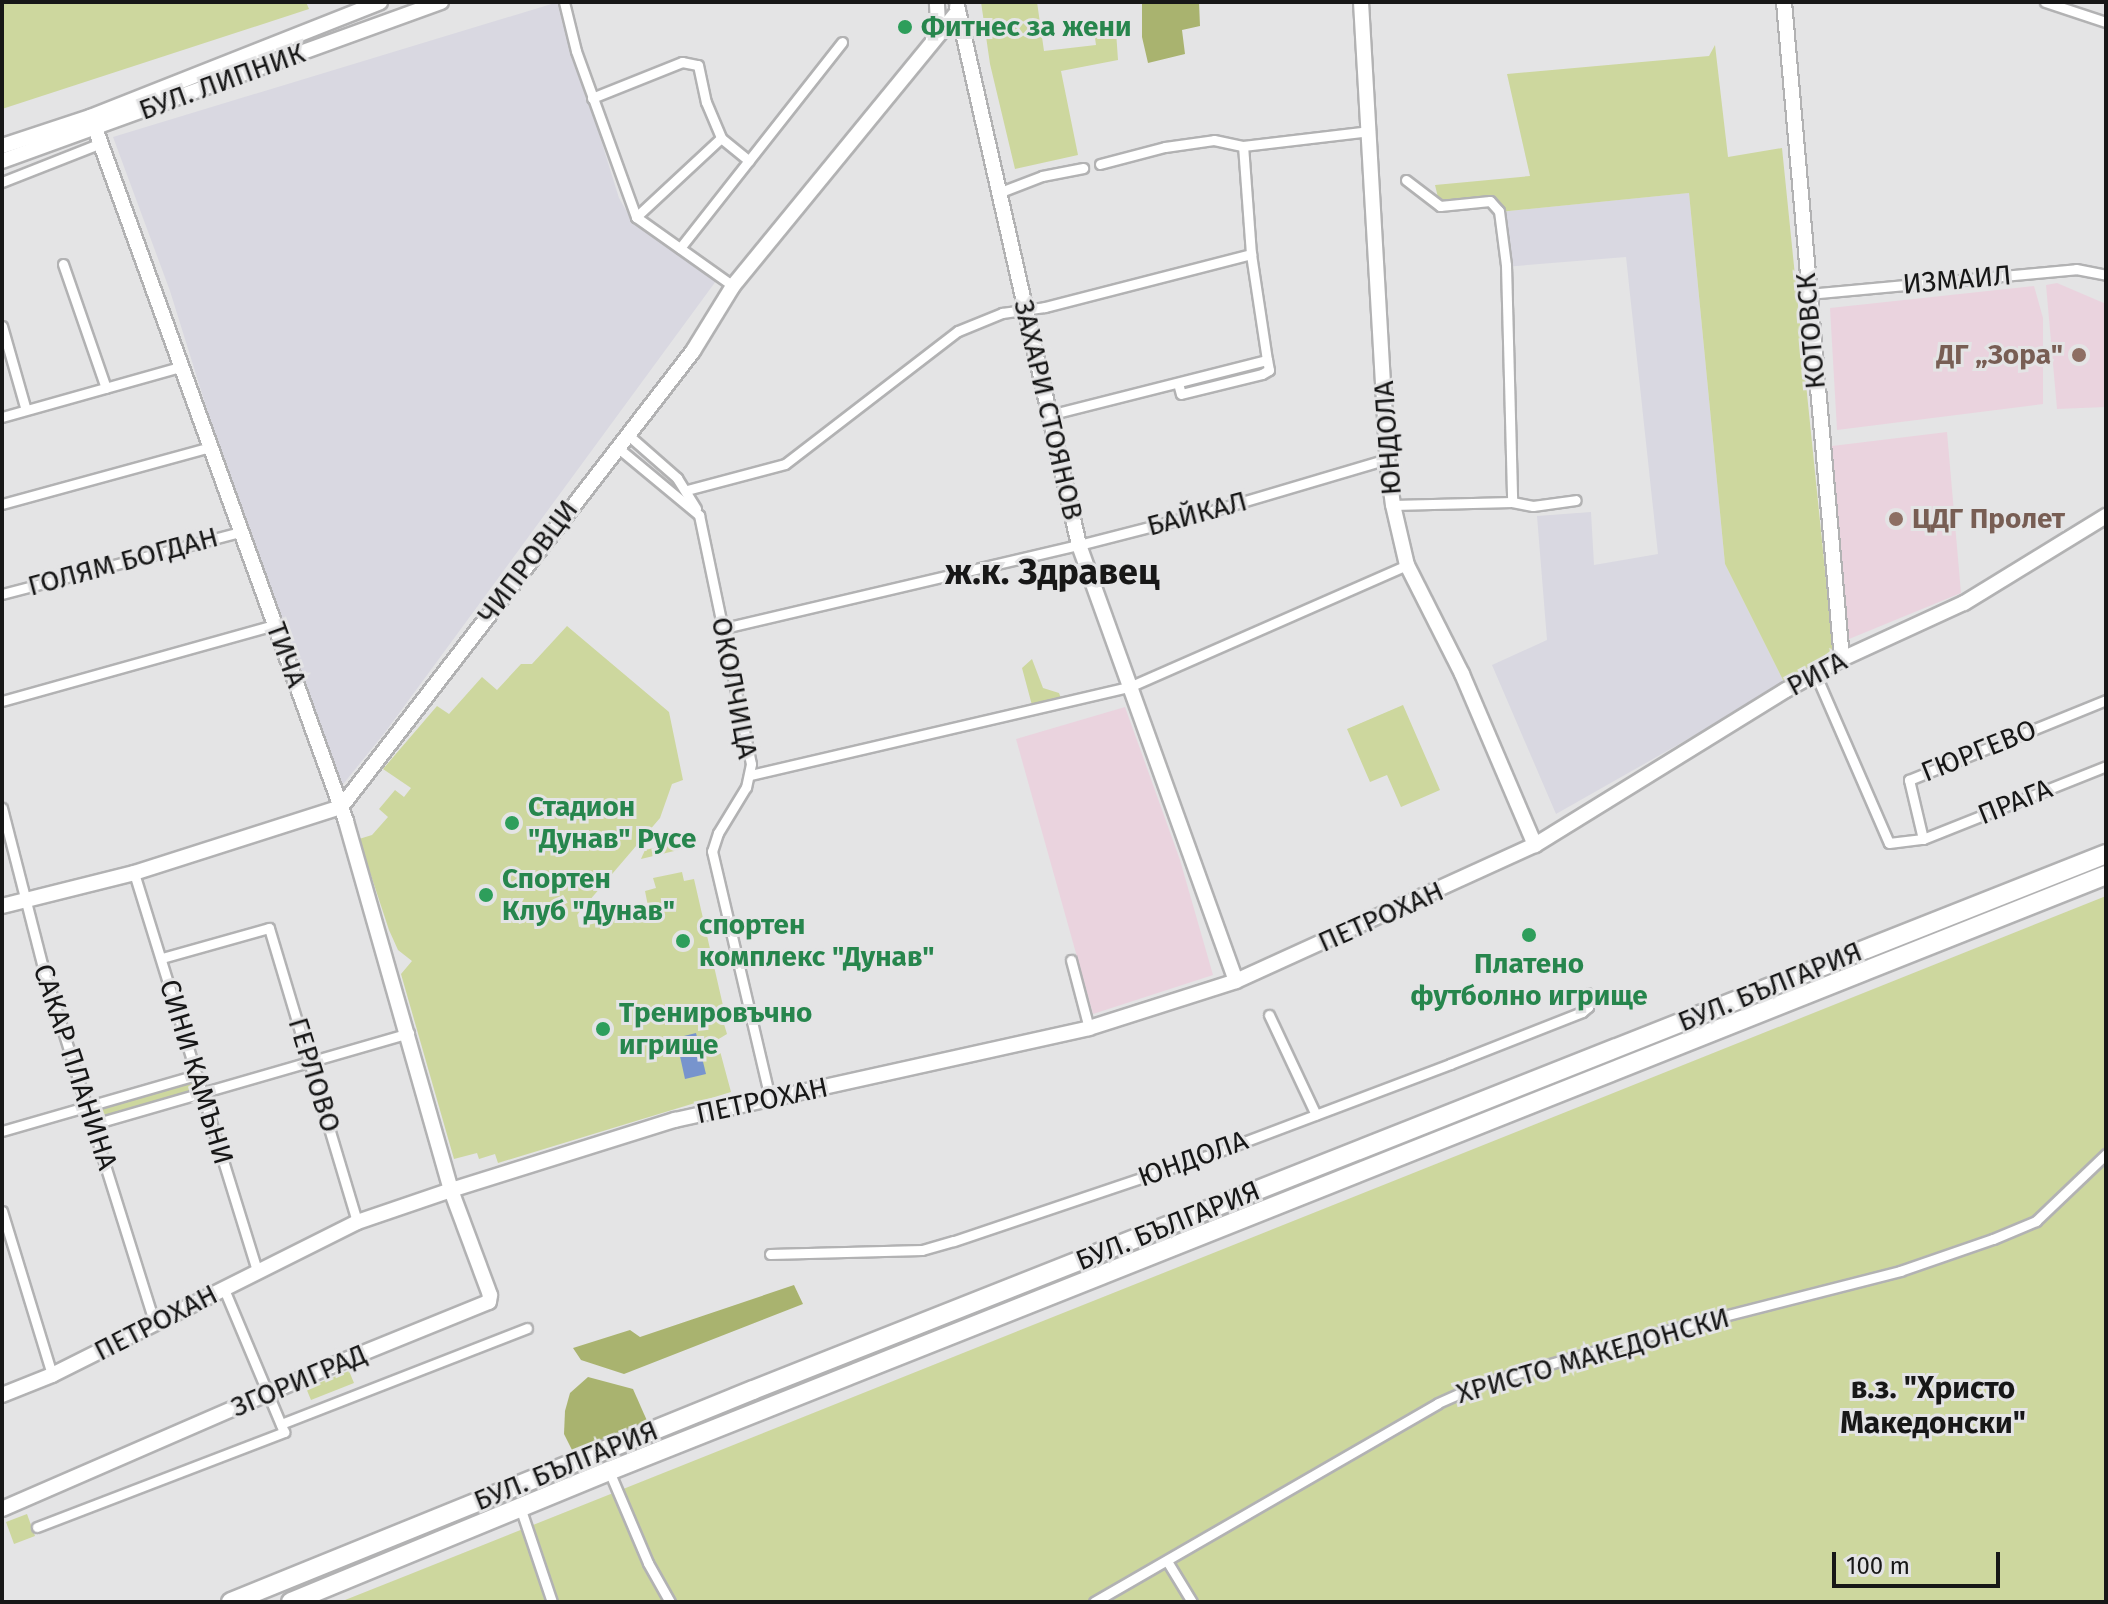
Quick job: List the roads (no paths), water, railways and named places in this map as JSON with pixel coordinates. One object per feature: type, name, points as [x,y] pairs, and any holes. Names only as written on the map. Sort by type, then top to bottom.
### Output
[{"type":"highway","name":"БУЛ. БЪЛГАРИЯ","points":[[231,1602],[753,1390],[2106,854]]},
{"type":"highway","name":"БУЛ. БЪЛГАРИЯ","points":[[291,1602],[609,1471],[2106,875]]},
{"type":"street","name":"БУЛ. ЛИПНИК","points":[[2,146],[90,117],[380,2]]},
{"type":"street","name":"БУЛ. ЛИПНИК","points":[[2,161],[441,2]]},
{"type":"street","points":[[564,2],[592,98],[636,217],[733,286]]},
{"type":"street","points":[[937,2],[937,30],[933,39],[959,44],[970,59]]},
{"type":"street","name":"ЮНДОЛА","points":[[1361,2],[1387,459],[1393,505],[1407,565],[1462,674],[1535,845]]},
{"type":"street","name":"КОТОВСК","points":[[1784,2],[1842,659]]},
{"type":"street","points":[[2045,2],[2106,22]]},
{"type":"street","name":"ЧИПРОВЦИ","points":[[341,807],[693,351],[733,286],[957,6]]},
{"type":"street","name":"ЗАХАРИ СТОЯНОВ","points":[[957,6],[1079,545],[1236,981]]},
{"type":"street","points":[[680,248],[842,42]]},
{"type":"street","points":[[592,98],[682,62],[698,65],[706,102],[721,138],[749,161]]},
{"type":"street","name":"ТИЧА","points":[[95,128],[341,807],[409,1033],[451,1190]]},
{"type":"street","points":[[1100,164],[1165,147],[1214,140],[1243,146],[1370,131]]},
{"type":"street","points":[[636,217],[721,138]]},
{"type":"street","points":[[2,182],[101,143]]},
{"type":"street","points":[[1049,415],[1267,360],[1251,254],[1243,146]]},
{"type":"street","points":[[998,193],[1042,176],[1083,168]]},
{"type":"street","points":[[1406,180],[1440,206],[1490,201],[1499,211],[1506,265],[1512,502]]},
{"type":"street","points":[[627,434],[687,490],[785,464],[958,331],[1002,313],[1025,311],[1251,254]]},
{"type":"street","points":[[63,264],[106,388]]},
{"type":"street","name":"ИЗМАИЛ","points":[[1808,294],[2076,269],[2106,275]]},
{"type":"street","points":[[2,326],[26,410]]},
{"type":"street","points":[[2,417],[183,366]]},
{"type":"street","points":[[2,504],[211,447]]},
{"type":"street","points":[[617,447],[699,515]]},
{"type":"street","name":"БАЙКАЛ","points":[[724,628],[1079,545],[1215,510],[1387,459]]},
{"type":"street","name":"ОКОЛЧИЦА","points":[[687,490],[699,515],[748,746],[750,775],[718,833],[712,851],[770,1098]]},
{"type":"street","points":[[1393,505],[1512,502],[1533,506],[1576,500]]},
{"type":"street","name":"РИГА","points":[[1535,845],[1815,673],[1964,603],[2106,516]]},
{"type":"street","name":"ГОЛЯМ БОГДАН","points":[[2,594],[243,531]]},
{"type":"street","points":[[750,775],[1129,687],[1407,565]]},
{"type":"street","points":[[2,701],[275,625]]},
{"type":"street","points":[[1815,673],[1889,843],[1923,839]]},
{"type":"street","name":"ГЮРГЕВО","points":[[1923,839],[1909,780],[2106,700]]},
{"type":"street","name":"ПРАГА","points":[[1923,839],[2106,766]]},
{"type":"street","points":[[2,906],[134,873],[341,807]]},
{"type":"street","name":"САКАР ПЛАНИНА","points":[[2,808],[24,901],[155,1324]]},
{"type":"street","name":"ПЕТРОХАН","points":[[2,1395],[52,1375],[357,1222],[662,1124],[1089,1028],[1236,981],[1535,845]]},
{"type":"street","name":"СИНИ КАМЪНИ","points":[[134,873],[257,1271]]},
{"type":"street","name":"ГЕРЛОВО","points":[[162,958],[269,928],[357,1222]]},
{"type":"street","points":[[1071,960],[1089,1028]]},
{"type":"street","name":"ЮНДОЛА","points":[[770,1254],[922,1250],[1204,1157],[1316,1115],[1582,1012],[1588,1007],[1587,993]]},
{"type":"street","points":[[1269,1015],[1316,1115]]},
{"type":"street","points":[[94,1124],[409,1033]]},
{"type":"street","points":[[2,1131],[196,1075]]},
{"type":"street","name":"ХРИСТО МАКЕДОНСКИ","points":[[1094,1602],[1438,1403],[1483,1383],[1665,1331],[1900,1271],[1993,1239],[2036,1221],[2106,1154]]},
{"type":"street","name":"ЗГОРИГРАД","points":[[2,1509],[489,1302],[490,1295],[451,1190]]},
{"type":"street","points":[[2,1211],[52,1375]]},
{"type":"street","points":[[37,1527],[284,1432],[224,1289]]},
{"type":"street","points":[[281,1424],[527,1328]]},
{"type":"street","points":[[609,1471],[648,1563],[670,1602]]},
{"type":"street","points":[[520,1507],[552,1602]]},
{"type":"street","points":[[1167,1561],[1192,1602]]},
{"type":"water","points":[[696,1033],[706,1074],[685,1079],[676,1038]]},
{"type":"place","name":"Фитнес за жени","points":[[905,27]]},
{"type":"place","name":"ДГ „Зора\"","points":[[2079,355]]},
{"type":"place","name":"ЦДГ Пролет","points":[[1896,519]]},
{"type":"place","name":"Стадион \"Дунав\" Русе","points":[[512,823]]},
{"type":"place","name":"Спортен Клуб \"Дунав\"","points":[[486,895]]},
{"type":"place","name":"Платено футболно игрище","points":[[1529,935]]},
{"type":"place","name":"спортен комплекс \"Дунав\"","points":[[683,941]]},
{"type":"place","name":"Тренировъчно игрище","points":[[603,1029]]},
{"type":"district","name":"ж.к. Здравец","points":[[1052,573]]},
{"type":"district","name":"в.з. \"Христо Македонски\"","points":[[1933,1405]]}]
